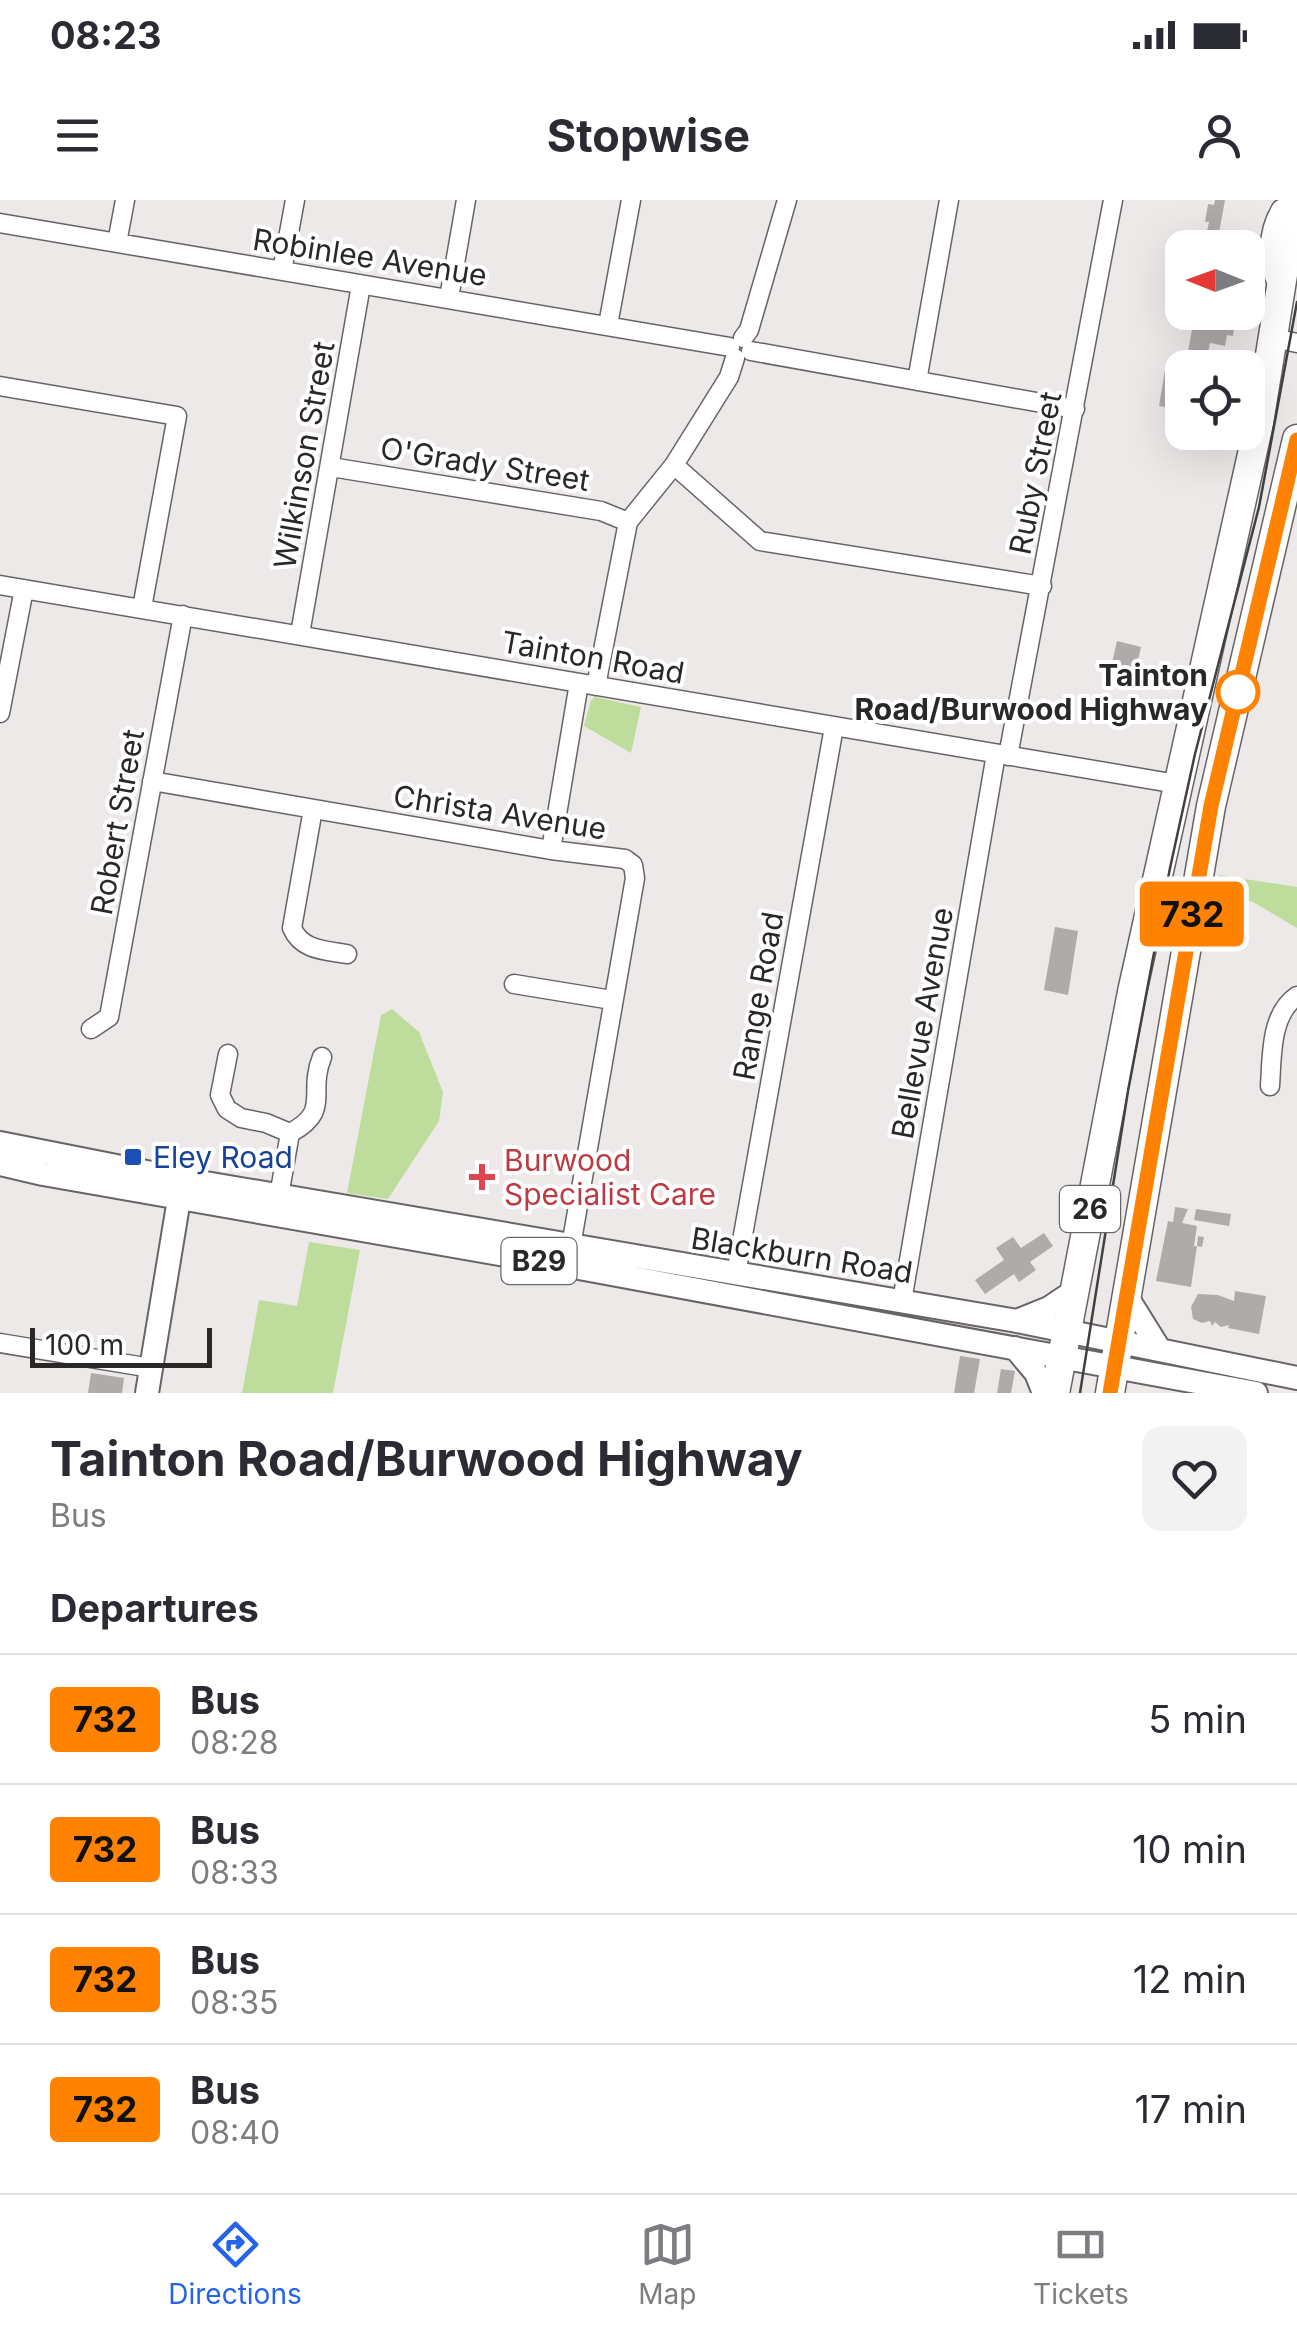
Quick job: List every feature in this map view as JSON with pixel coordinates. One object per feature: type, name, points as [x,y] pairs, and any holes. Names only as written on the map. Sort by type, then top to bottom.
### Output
[{"type":"highway","name":"26","points":[[1055,1393],[1176,784],[1258,423],[1285,340],[1280,288],[1295,201]]},
{"type":"highway","name":"26","points":[[1115,1374],[1220,766],[1297,439]]},
{"type":"highway","points":[[1132,992],[1145,995],[1160,987],[1174,932],[1194,900]]},
{"type":"main road","name":"Blackburn Road","points":[[0,1144],[180,1189],[279,1196],[1015,1348],[1065,1344]]},
{"type":"main road","name":"Blackburn Road","points":[[0,1164],[180,1189],[569,1256],[736,1274],[1017,1321],[1115,1374],[1165,1377],[1256,1393]]},
{"type":"main road","points":[[147,1393],[180,1189]]},
{"type":"main road","points":[[1017,1321],[1049,1308],[1076,1290]]},
{"type":"main road","points":[[1127,1296],[1160,1350]]},
{"type":"main road","points":[[1015,1348],[1036,1373],[1044,1393]]},
{"type":"main road","name":"Blackburn Road","points":[[1115,1374],[1160,1350],[1297,1378]]},
{"type":"street","points":[[117,243],[125,200]]},
{"type":"street","points":[[282,271],[295,200]]},
{"type":"street","points":[[448,298],[466,200]]},
{"type":"street","points":[[608,325],[631,200]]},
{"type":"street","points":[[552,850],[628,522],[674,464],[728,377],[749,330],[788,200]]},
{"type":"street","points":[[917,381],[949,200]]},
{"type":"street","name":"Ruby Street","points":[[1002,755],[1042,586],[1113,200]]},
{"type":"street","name":"Robinlee Avenue","points":[[0,223],[608,325],[1076,409]]},
{"type":"street","name":"Wilkinson Street","points":[[300,634],[362,285]]},
{"type":"street","points":[[0,386],[177,416],[142,608]]},
{"type":"street","points":[[674,464],[760,541],[1042,586]]},
{"type":"street","name":"O'Grady Street","points":[[331,467],[601,511],[628,522]]},
{"type":"street","name":"Tainton Road","points":[[0,585],[1176,784]]},
{"type":"street","points":[[0,713],[24,589]]},
{"type":"street","name":"Robert Street","points":[[91,1029],[109,1016],[183,616]]},
{"type":"street","name":"Range Road","points":[[736,1274],[834,727]]},
{"type":"street","name":"Bellevue Avenue","points":[[902,1301],[1002,755]]},
{"type":"street","name":"Christa Avenue","points":[[152,781],[625,859],[633,865],[635,878],[569,1256]]},
{"type":"street","points":[[313,809],[292,928],[296,938],[311,948],[347,954]]},
{"type":"street","points":[[514,984],[612,1000]]},
{"type":"street","points":[[1270,1086],[1274,1034],[1287,1003],[1297,996]]},
{"type":"street","points":[[228,1054],[220,1095],[227,1110],[240,1118],[290,1133]]},
{"type":"street","points":[[290,1133],[310,1122],[317,1107],[314,1087],[322,1057]]},
{"type":"street","points":[[279,1196],[290,1133]]},
{"type":"street","points":[[0,1343],[151,1368]]},
{"type":"green space","points":[[595,697],[641,707],[631,753],[584,726]]},
{"type":"green space","points":[[1219,875],[1297,887],[1297,928],[1253,902],[1215,895]]},
{"type":"green space","points":[[392,1009],[419,1032],[443,1092],[439,1121],[388,1199],[347,1193],[381,1015]]},
{"type":"green space","points":[[309,1242],[360,1250],[333,1393],[242,1393],[259,1300],[297,1306]]},
{"type":"building","points":[[1215,200],[1225,200],[1220,230],[1207,230],[1208,204],[1214,205]]},
{"type":"building","points":[[1192,330],[1234,330],[1233,336],[1227,335],[1225,346],[1210,343],[1208,350],[1188,350]]},
{"type":"building","points":[[1165,370],[1165,407],[1159,406]]},
{"type":"building","points":[[1117,641],[1141,647],[1135,673],[1111,667]]},
{"type":"building","points":[[1055,927],[1078,931],[1068,995],[1044,990]]},
{"type":"building","points":[[1175,1207],[1188,1209],[1182,1223],[1197,1226],[1191,1287],[1156,1281],[1168,1221],[1173,1222]]},
{"type":"building","points":[[1196,1209],[1231,1214],[1229,1226],[1194,1220]]},
{"type":"building","points":[[1044,1233],[1053,1246],[1030,1262],[1036,1270],[1019,1282],[1014,1274],[985,1294],[975,1280],[1004,1260],[996,1248],[1013,1237],[1021,1248]]},
{"type":"building","points":[[1235,1291],[1266,1296],[1259,1334],[1193,1319],[1191,1307],[1198,1294],[1234,1301]]},
{"type":"building","points":[[960,1356],[980,1359],[974,1393],[954,1393]]},
{"type":"building","points":[[1001,1369],[1015,1371],[1011,1393],[997,1393]]},
{"type":"building","points":[[91,1373],[124,1378],[122,1393],[88,1393]]},
{"type":"tram line","points":[[1080,1393],[1128,1091],[1170,868],[1195,754],[1259,507],[1297,302]]},
{"type":"bus line","name":"732","points":[[1110,1393],[1211,806],[1297,440]]},
{"type":"place","name":"Tainton Road/Burwood Highway","points":[[1238,692]]},
{"type":"place","name":"Eley Road","points":[[133,1157]]},
{"type":"place","name":"Burwood Specialist Care","points":[[482,1177]]}]
